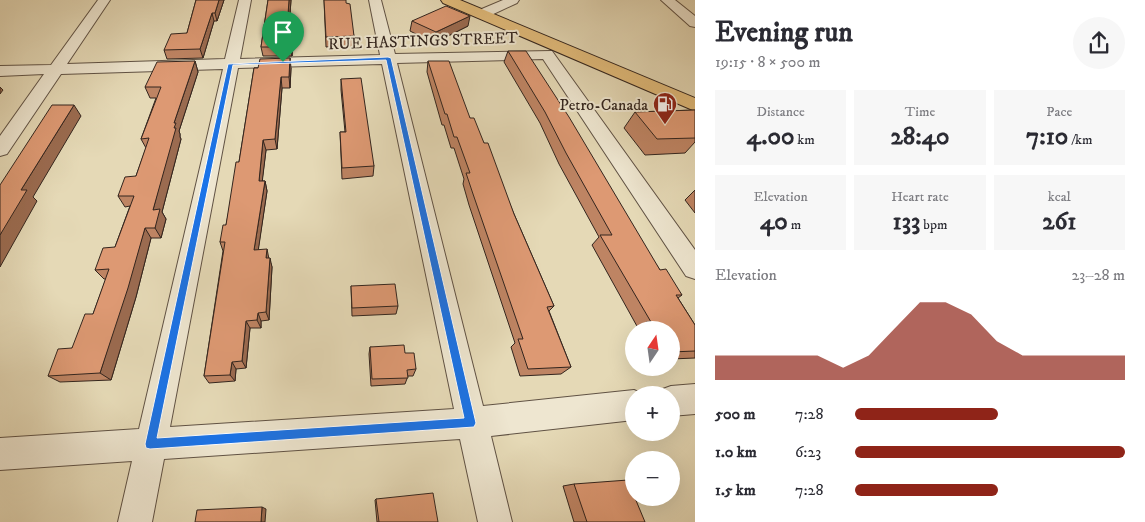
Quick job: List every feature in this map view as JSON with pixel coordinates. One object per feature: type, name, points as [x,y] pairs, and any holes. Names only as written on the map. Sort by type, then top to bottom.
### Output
[{"type":"main road","points":[[448,0],[482,14],[553,50],[695,104]]},
{"type":"street","points":[[0,150],[104,0]]},
{"type":"street","points":[[135,522],[244,0]]},
{"type":"street","points":[[375,0],[495,522]]},
{"type":"street","points":[[482,14],[513,0]]},
{"type":"street","points":[[667,0],[695,23]]},
{"type":"street","points":[[553,50],[695,269]]},
{"type":"street","name":"RUE HASTINGS STREET","points":[[0,71],[231,64],[553,50]]},
{"type":"street","points":[[680,400],[695,399]]},
{"type":"street","points":[[0,454],[471,423],[625,407]]},
{"type":"building","points":[[196,0],[219,0],[215,13],[212,13],[200,49],[164,50],[171,34],[187,33]]},
{"type":"building","points":[[268,0],[289,0],[287,30],[292,30],[291,47],[261,47]]},
{"type":"building","points":[[324,0],[346,0],[346,3],[350,4],[354,36],[326,37]]},
{"type":"building","points":[[446,6],[470,16],[436,32],[412,21]]},
{"type":"building","points":[[508,51],[526,51],[569,117],[660,270],[666,269],[682,295],[676,295],[695,325],[695,351],[680,352],[680,321],[650,321],[600,235],[612,235],[545,112]]},
{"type":"building","points":[[290,58],[289,77],[281,77],[275,139],[263,140],[259,181],[265,181],[254,250],[267,249],[266,258],[270,258],[266,312],[258,313],[257,320],[246,321],[242,361],[232,362],[230,375],[204,376],[225,242],[220,242],[223,225],[226,225],[236,162],[239,162],[254,68],[258,68],[260,59]]},
{"type":"building","points":[[195,61],[174,123],[176,123],[174,128],[176,128],[153,210],[160,209],[155,228],[145,228],[128,288],[100,373],[48,376],[58,349],[72,348],[85,314],[93,314],[109,269],[95,270],[103,248],[115,247],[134,196],[118,196],[125,177],[136,176],[149,138],[141,139],[161,87],[145,87],[157,62]]},
{"type":"building","points":[[428,61],[449,61],[470,118],[474,118],[484,143],[488,143],[514,214],[554,306],[547,307],[571,367],[528,369],[518,339],[523,339],[466,173],[470,173],[457,137],[454,137],[447,114],[445,114]]},
{"type":"building","points":[[361,78],[374,166],[342,168],[340,132],[346,132],[341,79]]},
{"type":"building","points":[[52,105],[74,105],[21,190],[27,190],[0,235],[0,185]]},
{"type":"building","points":[[695,110],[695,138],[657,139],[635,112]]},
{"type":"building","points":[[395,284],[398,306],[352,308],[351,286]]},
{"type":"building","points":[[404,345],[405,353],[414,353],[416,369],[407,370],[408,378],[372,379],[370,347]]},
{"type":"building","points":[[625,480],[625,506],[638,506],[645,522],[587,522],[574,484]]},
{"type":"building","points":[[433,493],[438,522],[379,522],[376,499]]},
{"type":"building","points":[[262,507],[261,522],[195,522],[197,510]]},
{"type":"place","name":"Petro-Canada","points":[[665,125]]},
{"type":"route","points":[[388,58],[471,423],[150,444],[231,64],[283,62],[388,58]]}]
